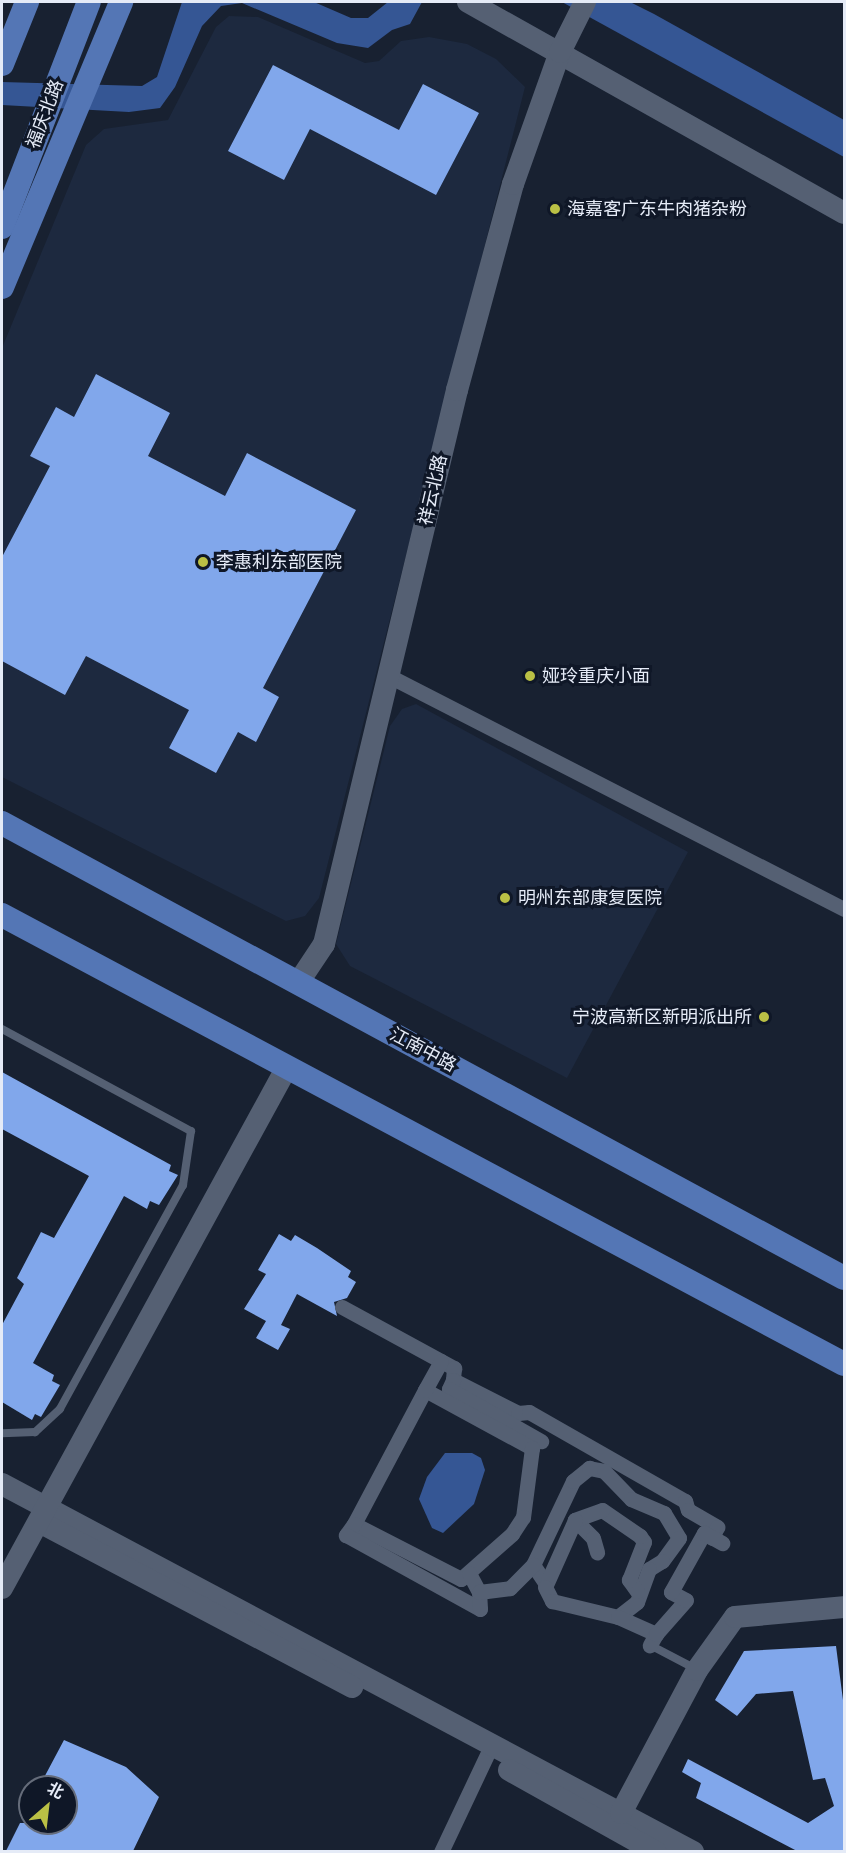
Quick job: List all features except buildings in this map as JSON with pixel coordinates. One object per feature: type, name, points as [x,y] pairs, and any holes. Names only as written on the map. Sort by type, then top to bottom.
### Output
[{"type":"main road","points":[[2,64],[27,2]]},
{"type":"main road","name":"福庆北路","points":[[2,227],[89,2]]},
{"type":"main road","points":[[2,287],[121,2]]},
{"type":"main road","name":"江南中路","points":[[2,823],[844,1278]]},
{"type":"main road","points":[[2,915],[844,1364]]},
{"type":"street","points":[[468,2],[844,213]]},
{"type":"street","name":"祥云北路","points":[[298,983],[324,944],[469,344],[513,184],[560,52],[585,2]]},
{"type":"street","points":[[389,676],[844,909]]},
{"type":"street","points":[[2,1588],[287,1066]]},
{"type":"street","points":[[342,1307],[454,1368],[453,1380],[448,1389],[541,1441]]},
{"type":"street","points":[[441,1361],[346,1535],[480,1609],[479,1592],[469,1573]]},
{"type":"street","points":[[453,1380],[518,1413],[529,1412],[686,1501],[688,1510],[717,1527],[717,1541],[704,1533],[671,1592],[686,1600],[653,1639],[618,1617],[552,1601],[546,1584],[533,1565]]},
{"type":"street","points":[[354,1524],[461,1579],[512,1534],[523,1517],[532,1448],[425,1390]]},
{"type":"street","points":[[479,1592],[510,1588],[533,1565],[578,1473],[589,1468],[604,1471],[631,1499],[664,1513],[679,1538],[662,1561],[649,1569],[637,1591],[637,1602],[618,1617]]},
{"type":"street","points":[[2,1484],[43,1515]]},
{"type":"street","points":[[2,1500],[43,1515],[489,1751],[621,1813],[693,1851]]},
{"type":"street","points":[[546,1584],[575,1520],[602,1510],[640,1536],[644,1542],[629,1580],[637,1591]]},
{"type":"street","points":[[575,1520],[594,1538],[597,1552]]},
{"type":"street","points":[[621,1813],[697,1670],[735,1617],[844,1607]]},
{"type":"street","points":[[441,1851],[489,1751]]},
{"type":"street","points":[[489,1751],[656,1851]]},
{"type":"lane","points":[[2,1029],[191,1131],[183,1185],[60,1409],[35,1432],[2,1433]]},
{"type":"lane","points":[[653,1639],[697,1670]]},
{"type":"shaded area","name":"李惠利东部医院","points":[[229,16],[258,17],[365,63],[379,61],[401,41],[429,37],[467,44],[496,59],[525,87],[319,898],[305,916],[286,921],[2,777],[2,348],[86,145],[104,129],[168,120],[216,27]]},
{"type":"shaded area","name":"明州东部康复医院","points":[[416,704],[688,852],[567,1078],[350,966],[336,944],[390,726],[402,709]]},
{"type":"water","points":[[182,2],[314,2],[351,18],[368,18],[388,2],[422,2],[410,24],[392,30],[368,48],[337,43],[242,3],[221,6],[202,26],[175,87],[160,108],[129,112],[2,105],[2,82],[142,86],[157,77]]},
{"type":"water","points":[[562,2],[630,2],[654,14],[844,120],[844,157]]},
{"type":"water","points":[[445,1453],[472,1453],[481,1458],[485,1470],[474,1504],[443,1533],[432,1528],[419,1499],[427,1477]]},
{"type":"place","name":"海嘉客广东牛肉猪杂粉","points":[[555,209]]},
{"type":"place","name":"李惠利东部医院","points":[[203,562]]},
{"type":"place","name":"娅玲重庆小面","points":[[530,676]]},
{"type":"place","name":"明州东部康复医院","points":[[505,898]]},
{"type":"place","name":"宁波高新区新明派出所","points":[[764,1017]]}]
